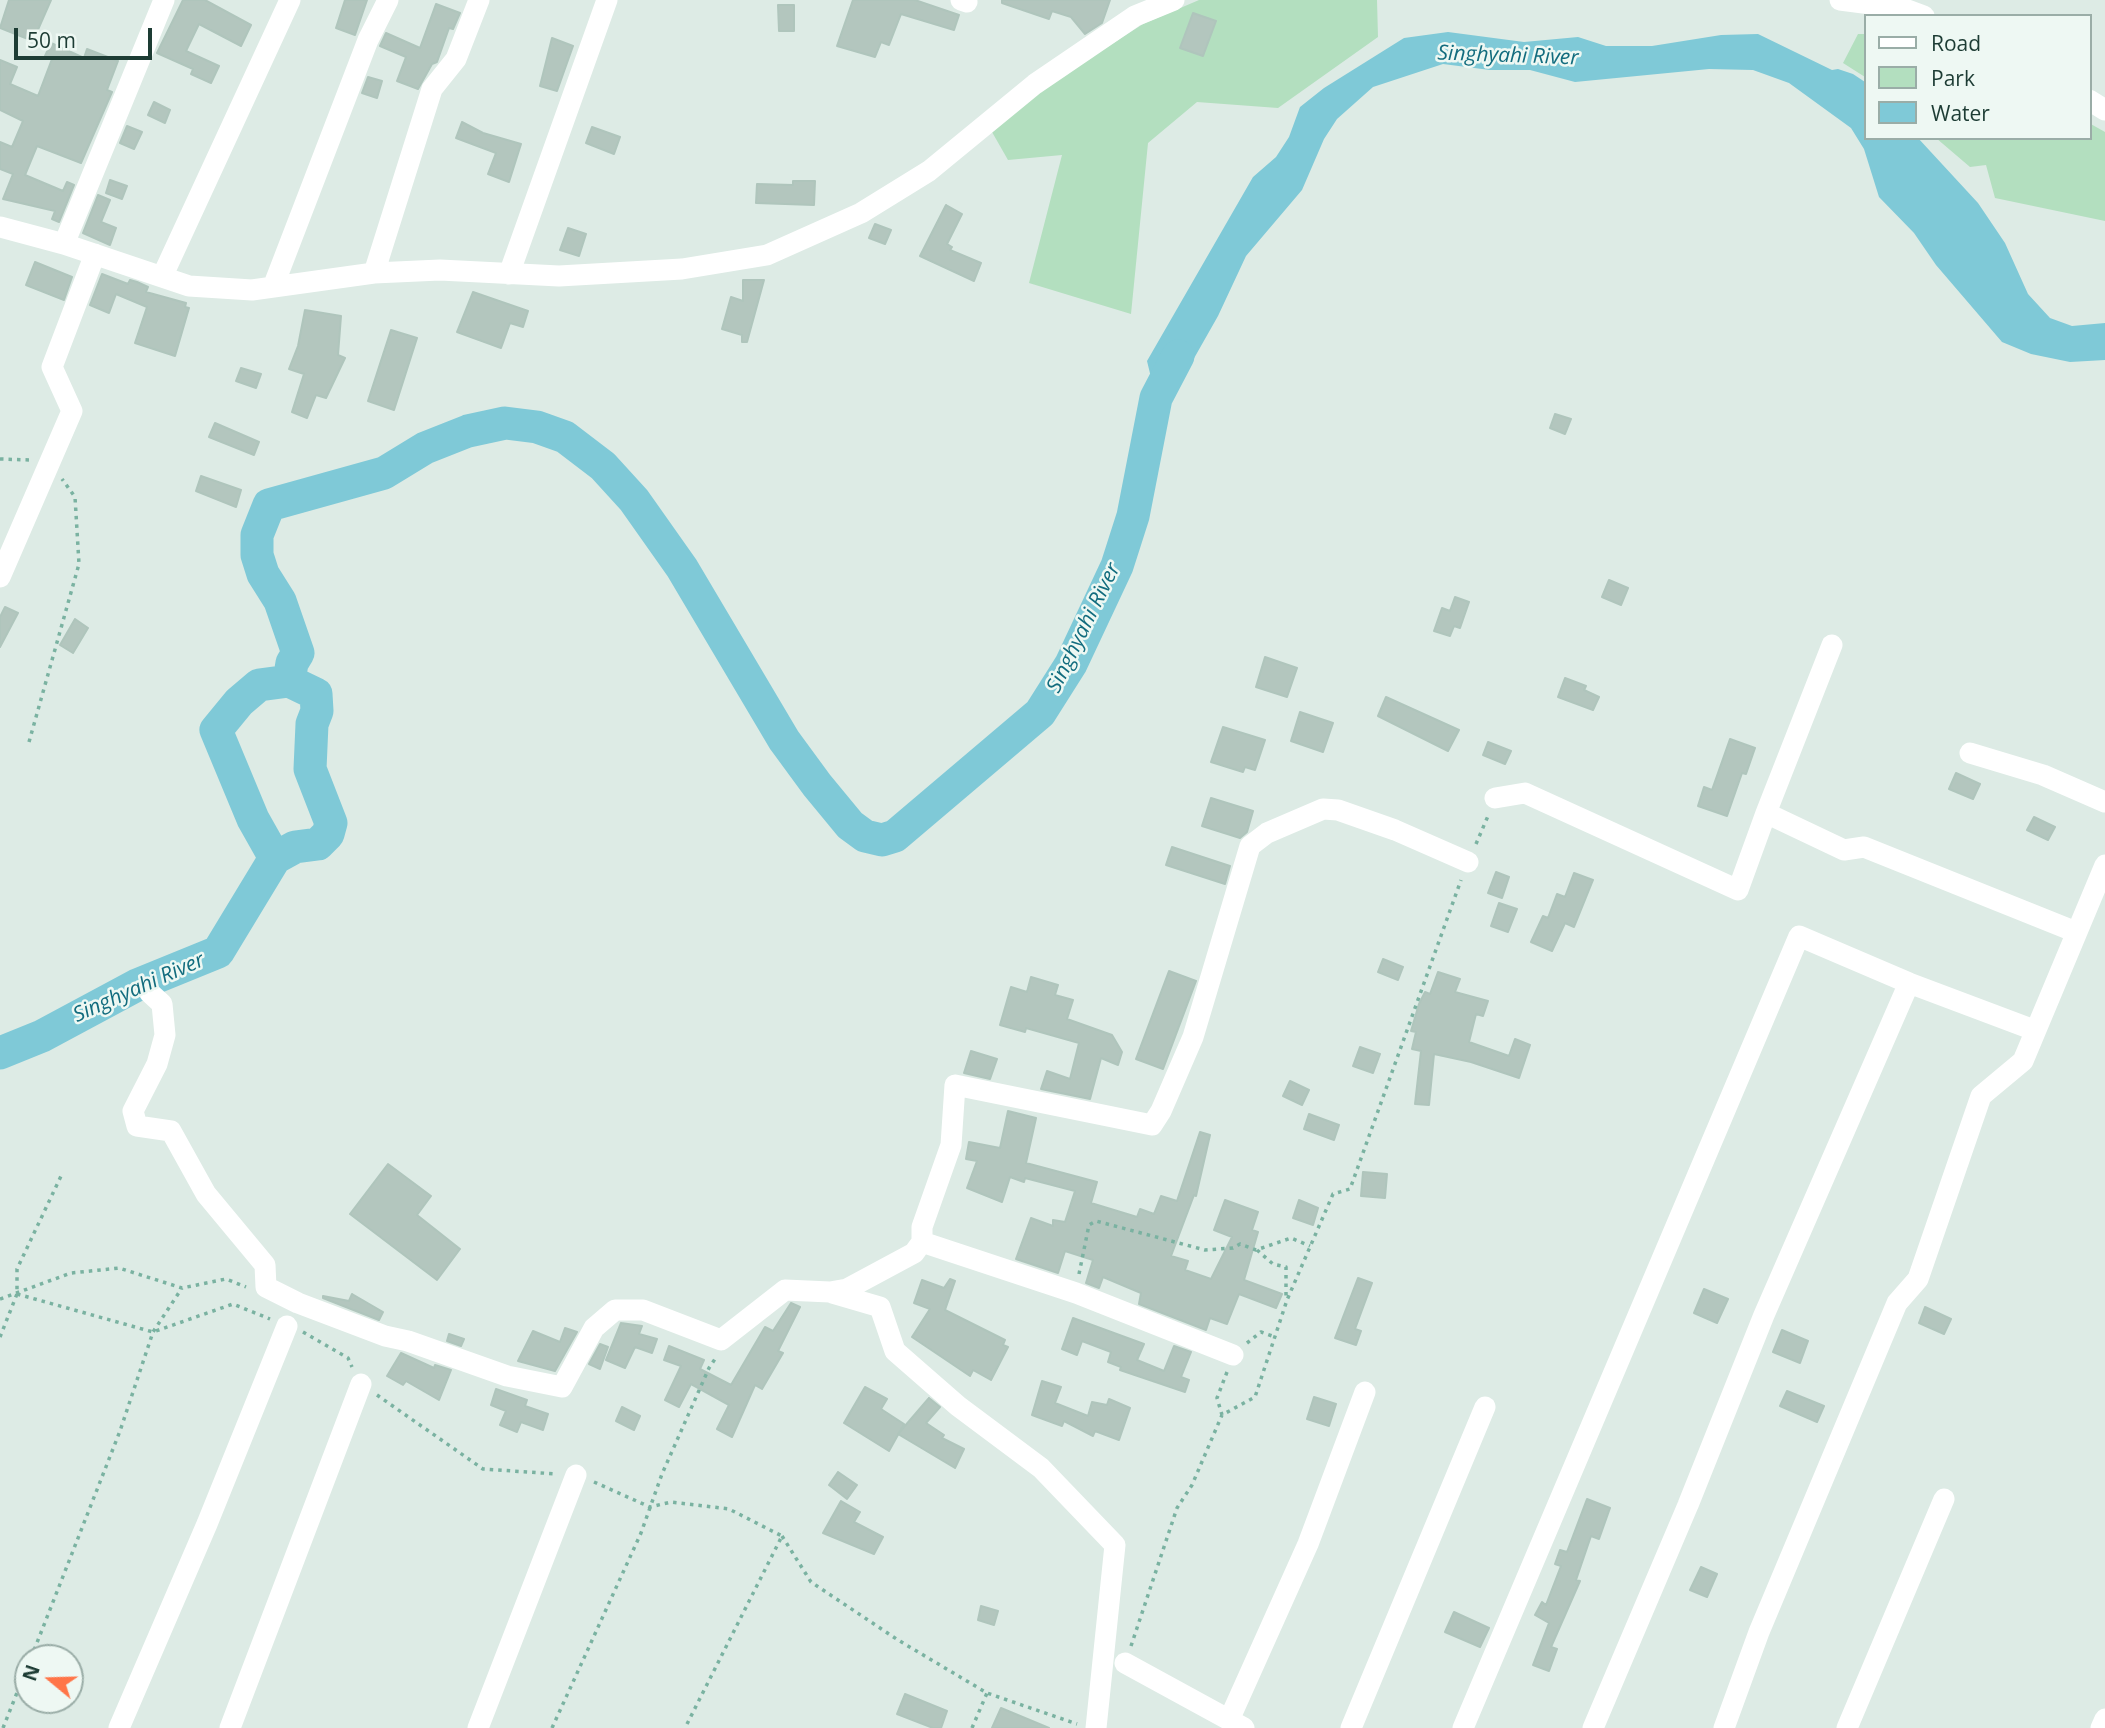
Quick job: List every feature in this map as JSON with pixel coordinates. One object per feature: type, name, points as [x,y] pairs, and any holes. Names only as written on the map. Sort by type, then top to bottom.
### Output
[{"type":"street","points":[[64,244],[164,0]]},
{"type":"street","points":[[162,277],[290,0]]},
{"type":"street","points":[[274,287],[368,40],[388,0]]},
{"type":"street","points":[[374,273],[432,89],[456,59],[478,0]]},
{"type":"street","points":[[509,274],[607,0]]},
{"type":"street","points":[[0,227],[64,244],[189,286],[252,290],[374,273],[440,270],[559,276],[682,269],[767,255],[860,213],[918,178],[1046,76],[1135,16],[1174,0]]},
{"type":"street","points":[[1840,0],[1902,8],[1918,14]]},
{"type":"street","points":[[0,577],[72,411],[52,367],[95,254]]},
{"type":"street","points":[[1495,799],[1525,793],[1738,890],[1832,645]]},
{"type":"street","points":[[1970,753],[2043,775],[2105,802]]},
{"type":"street","points":[[149,992],[162,1004],[165,1035],[157,1064],[133,1111],[137,1126],[171,1131],[206,1194],[265,1265],[266,1287],[298,1303],[385,1336],[408,1341],[507,1376],[562,1387],[594,1328],[615,1310],[643,1311],[721,1340],[785,1290],[830,1292],[847,1289],[914,1253],[922,1242],[922,1227],[951,1145],[955,1085],[1152,1125],[1161,1111],[1193,1037],[1251,846],[1267,833],[1323,809],[1338,810],[1395,830],[1468,862]]},
{"type":"street","points":[[1766,813],[1844,850],[1864,847],[2076,932]]},
{"type":"street","points":[[1724,1728],[1759,1632],[1897,1303],[1918,1279],[1982,1096],[2023,1061],[2105,865]]},
{"type":"street","points":[[1463,1728],[1799,936],[1909,983],[2034,1030]]},
{"type":"street","points":[[1593,1728],[1688,1505],[1764,1315],[1909,983]]},
{"type":"street","points":[[922,1242],[1076,1293],[1233,1355]]},
{"type":"street","points":[[830,1292],[880,1307],[895,1351],[958,1406],[1041,1468],[1115,1545],[1096,1728]]},
{"type":"street","points":[[119,1728],[207,1524],[287,1326]]},
{"type":"street","points":[[230,1728],[360,1384]]},
{"type":"street","points":[[1125,1663],[1236,1724],[1308,1544],[1364,1392]]},
{"type":"street","points":[[1351,1728],[1485,1407]]},
{"type":"street","points":[[478,1728],[576,1475]]},
{"type":"street","points":[[1847,1728],[1944,1499]]},
{"type":"street","points":[[2101,1728],[2105,1719]]},
{"type":"path","points":[[0,459],[50,463],[75,497],[79,564],[29,742]]},
{"type":"path","points":[[1125,1663],[1177,1508],[1192,1485],[1222,1415],[1255,1397],[1287,1300],[1333,1194],[1350,1189],[1468,862],[1495,799]]},
{"type":"path","points":[[0,1337],[18,1294],[17,1269],[62,1174]]},
{"type":"path","points":[[1076,1293],[1089,1225],[1096,1221],[1205,1250],[1233,1248],[1240,1244],[1256,1250],[1273,1264],[1286,1267],[1288,1275],[1284,1289],[1287,1300]]},
{"type":"path","points":[[1256,1250],[1291,1238],[1310,1246]]},
{"type":"path","points":[[0,1299],[71,1273],[119,1268],[182,1288],[226,1279],[250,1289]]},
{"type":"path","points":[[36,1644],[120,1431],[153,1332],[182,1288]]},
{"type":"path","points":[[18,1294],[153,1332],[233,1304]]},
{"type":"path","points":[[552,1728],[641,1533],[662,1474],[709,1368],[737,1329]]},
{"type":"path","points":[[1222,1415],[1217,1398],[1233,1355],[1261,1332],[1275,1337]]},
{"type":"path","points":[[782,1536],[811,1582],[898,1640],[987,1693],[1090,1728]]},
{"type":"path","points":[[972,1728],[987,1693]]},
{"type":"path","points":[[3,1728],[14,1700]]},
{"type":"green space","points":[[1199,0],[1377,0],[1378,37],[1278,108],[1197,102],[1148,143],[1131,314],[1029,283],[1062,155],[1008,160],[992,132],[1051,83],[1143,24]]},
{"type":"green space","points":[[1858,34],[1864,34],[1864,76],[1843,63]]},
{"type":"green space","points":[[2091,124],[2105,132],[2105,221],[1995,198],[1986,165],[1970,167],[1938,140],[2091,140]]},
{"type":"water","points":[[1448,32],[1524,42],[1578,37],[1606,46],[1652,46],[1721,35],[1758,34],[1832,70],[1838,69],[1853,74],[1864,81],[1864,140],[1920,140],[1978,203],[2005,243],[2028,294],[2050,318],[2072,326],[2105,323],[2105,360],[2070,362],[2031,354],[2002,342],[1936,265],[1914,233],[1879,197],[1864,149],[1851,128],[1789,83],[1753,70],[1709,69],[1575,82],[1530,70],[1490,70],[1443,64],[1373,87],[1337,119],[1324,139],[1302,190],[1246,256],[1218,316],[1180,383],[1156,398],[1147,361],[1253,177],[1276,157],[1289,137],[1300,107],[1324,88],[1404,38]]},
{"type":"building","points":[[9,0],[51,0],[33,41],[0,28]]},
{"type":"building","points":[[183,0],[205,0],[251,25],[241,46],[199,24],[186,51],[219,66],[211,83],[191,74],[193,69],[157,53]]},
{"type":"building","points":[[345,0],[367,0],[355,35],[336,28]]},
{"type":"building","points":[[853,0],[915,0],[959,15],[954,30],[901,14],[889,45],[881,42],[875,57],[837,46]]},
{"type":"building","points":[[1002,0],[1110,0],[1102,23],[1085,34],[1071,17],[1052,11],[1049,19],[1002,3]]},
{"type":"building","points":[[436,4],[460,13],[453,29],[449,28],[437,62],[432,64],[418,89],[397,81],[406,57],[380,46],[386,33],[420,48]]},
{"type":"building","points":[[778,5],[794,5],[794,31],[779,31]]},
{"type":"building","points":[[1193,13],[1216,21],[1203,56],[1180,48]]},
{"type":"building","points":[[552,38],[573,46],[557,91],[540,86]]},
{"type":"building","points":[[51,43],[84,58],[87,49],[118,61],[107,90],[112,92],[81,163],[37,146],[25,175],[63,191],[67,182],[74,185],[59,222],[52,219],[55,211],[3,199],[13,174],[0,169],[0,142],[12,147],[23,121],[0,110],[0,60],[17,67],[10,84],[38,96],[52,59],[45,56]]},
{"type":"building","points":[[368,77],[382,81],[377,98],[362,93]]},
{"type":"building","points":[[154,102],[170,110],[165,123],[148,115]]},
{"type":"building","points":[[462,122],[483,133],[521,144],[509,182],[488,174],[496,153],[456,138]]},
{"type":"building","points":[[127,126],[142,132],[134,149],[120,143]]},
{"type":"building","points":[[592,127],[620,137],[614,154],[586,143]]},
{"type":"building","points":[[110,180],[127,186],[122,199],[106,193]]},
{"type":"building","points":[[793,181],[815,181],[814,205],[756,203],[757,184],[793,185]]},
{"type":"building","points":[[98,195],[110,200],[101,222],[116,228],[110,245],[83,233]]},
{"type":"building","points":[[946,205],[962,214],[947,244],[952,247],[950,250],[981,263],[974,281],[920,256]]},
{"type":"building","points":[[875,224],[891,230],[885,244],[869,238]]},
{"type":"building","points":[[568,228],[586,234],[579,256],[560,250]]},
{"type":"building","points":[[35,262],[72,277],[64,300],[26,285]]},
{"type":"building","points":[[102,274],[128,284],[130,280],[137,282],[148,287],[146,292],[186,303],[185,307],[189,308],[175,356],[135,343],[147,307],[116,294],[109,313],[90,305]]},
{"type":"building","points":[[743,280],[764,280],[747,342],[742,342],[742,335],[722,329],[731,297],[743,301]]},
{"type":"building","points":[[473,292],[528,311],[523,327],[510,323],[501,348],[457,332]]},
{"type":"building","points":[[305,310],[341,316],[338,355],[345,358],[326,398],[316,395],[307,418],[292,412],[304,374],[289,369],[298,346]]},
{"type":"building","points":[[391,330],[417,338],[394,410],[368,401]]},
{"type":"building","points":[[241,368],[261,374],[256,388],[236,381]]},
{"type":"building","points":[[1555,414],[1571,419],[1565,434],[1550,428]]},
{"type":"building","points":[[215,423],[259,442],[254,455],[209,437]]},
{"type":"building","points":[[201,476],[241,490],[236,507],[196,491]]},
{"type":"building","points":[[1609,580],[1628,588],[1621,605],[1602,597]]},
{"type":"building","points":[[1455,597],[1469,602],[1460,628],[1454,626],[1450,636],[1434,631],[1442,608],[1450,611]]},
{"type":"building","points":[[5,607],[18,613],[0,647],[0,617]]},
{"type":"building","points":[[75,619],[88,628],[73,653],[60,645]]},
{"type":"building","points":[[1265,657],[1297,668],[1287,697],[1256,687]]},
{"type":"building","points":[[1565,678],[1586,686],[1584,690],[1599,697],[1593,710],[1558,697]]},
{"type":"building","points":[[1386,697],[1459,730],[1448,751],[1378,716]]},
{"type":"building","points":[[1300,712],[1333,723],[1323,752],[1291,741]]},
{"type":"building","points":[[1223,727],[1265,740],[1255,770],[1245,767],[1243,772],[1211,762]]},
{"type":"building","points":[[1730,739],[1755,748],[1746,774],[1742,773],[1727,816],[1698,806],[1704,787],[1712,790]]},
{"type":"building","points":[[1488,742],[1511,751],[1505,764],[1483,755]]},
{"type":"building","points":[[1956,773],[1980,784],[1973,799],[1949,789]]},
{"type":"building","points":[[1211,798],[1253,811],[1247,832],[1240,838],[1202,826]]},
{"type":"building","points":[[2034,817],[2055,827],[2048,840],[2027,830]]},
{"type":"building","points":[[1172,847],[1230,866],[1225,884],[1166,865]]},
{"type":"building","points":[[1496,872],[1509,877],[1502,898],[1488,893]]},
{"type":"building","points":[[1574,873],[1593,880],[1574,927],[1565,923],[1552,951],[1531,942],[1543,916],[1548,918],[1557,894],[1565,897]]},
{"type":"building","points":[[1499,903],[1517,909],[1508,932],[1491,926]]},
{"type":"building","points":[[1383,959],[1403,967],[1398,980],[1378,972]]},
{"type":"building","points":[[1169,971],[1196,981],[1163,1069],[1136,1059]]},
{"type":"building","points":[[1438,972],[1460,979],[1455,992],[1488,1001],[1483,1016],[1476,1014],[1469,1042],[1509,1056],[1515,1039],[1530,1045],[1519,1078],[1471,1062],[1434,1054],[1429,1105],[1415,1104],[1421,1051],[1412,1049],[1416,1032],[1411,1031],[1419,1004],[1425,992],[1430,994]]},
{"type":"building","points":[[1031,977],[1058,985],[1055,995],[1073,1000],[1067,1019],[1112,1035],[1122,1052],[1118,1065],[1101,1058],[1090,1099],[1041,1089],[1047,1071],[1070,1079],[1079,1043],[1026,1028],[1025,1032],[1000,1025],[1011,987],[1027,992]]},
{"type":"building","points":[[1360,1047],[1380,1054],[1373,1073],[1353,1066]]},
{"type":"building","points":[[971,1051],[997,1059],[990,1079],[964,1073]]},
{"type":"building","points":[[1290,1081],[1309,1090],[1302,1105],[1283,1096]]},
{"type":"building","points":[[1008,1111],[1036,1118],[1026,1163],[1097,1182],[1091,1203],[1137,1217],[1140,1209],[1154,1214],[1161,1196],[1177,1201],[1200,1132],[1210,1135],[1196,1196],[1194,1195],[1171,1256],[1188,1261],[1185,1270],[1211,1279],[1232,1237],[1214,1230],[1225,1200],[1258,1212],[1252,1230],[1258,1232],[1244,1280],[1282,1294],[1276,1308],[1239,1294],[1227,1324],[1210,1318],[1206,1330],[1139,1304],[1141,1293],[1103,1277],[1099,1288],[1086,1283],[1093,1260],[1065,1251],[1058,1273],[1016,1259],[1031,1218],[1053,1226],[1053,1220],[1065,1222],[1075,1191],[1025,1178],[1024,1182],[1010,1177],[1002,1202],[967,1188],[977,1161],[966,1159],[969,1142],[1000,1148]]},
{"type":"building","points":[[1309,1114],[1339,1125],[1334,1140],[1304,1129]]},
{"type":"building","points":[[388,1164],[431,1196],[417,1215],[460,1249],[437,1280],[350,1214]]},
{"type":"building","points":[[1363,1172],[1387,1174],[1385,1198],[1361,1196]]},
{"type":"building","points":[[1299,1200],[1318,1208],[1313,1225],[1293,1218]]},
{"type":"building","points":[[1358,1278],[1372,1283],[1355,1329],[1361,1331],[1356,1345],[1335,1338]]},
{"type":"building","points":[[950,1279],[955,1281],[945,1310],[1005,1340],[1003,1345],[1008,1347],[991,1380],[973,1370],[970,1376],[912,1337],[930,1309],[914,1303],[922,1280],[944,1288]]},
{"type":"building","points":[[1704,1289],[1728,1299],[1717,1323],[1694,1313]]},
{"type":"building","points":[[352,1294],[383,1312],[379,1320],[323,1298],[349,1301]]},
{"type":"building","points":[[791,1303],[800,1307],[778,1351],[783,1353],[762,1389],[755,1385],[732,1437],[717,1429],[729,1405],[691,1384],[679,1407],[665,1400],[681,1366],[664,1360],[669,1346],[704,1360],[700,1369],[731,1385],[765,1327],[773,1331]]},
{"type":"building","points":[[1925,1307],[1951,1319],[1944,1334],[1919,1323]]},
{"type":"building","points":[[1073,1318],[1144,1344],[1137,1360],[1164,1371],[1174,1346],[1191,1352],[1181,1377],[1189,1380],[1185,1392],[1120,1370],[1121,1367],[1108,1362],[1111,1352],[1082,1341],[1077,1355],[1062,1349]]},
{"type":"building","points":[[621,1323],[642,1326],[639,1334],[657,1339],[652,1353],[635,1347],[625,1368],[606,1360]]},
{"type":"building","points":[[565,1328],[577,1332],[555,1371],[518,1361],[533,1331],[560,1342]]},
{"type":"building","points":[[1782,1330],[1808,1341],[1800,1363],[1773,1352]]},
{"type":"building","points":[[449,1334],[464,1339],[461,1346],[447,1341]]},
{"type":"building","points":[[600,1344],[608,1347],[600,1369],[589,1364]]},
{"type":"building","points":[[401,1353],[434,1368],[435,1365],[451,1370],[439,1400],[406,1381],[403,1385],[387,1376]]},
{"type":"building","points":[[1042,1381],[1061,1387],[1055,1403],[1088,1416],[1092,1402],[1107,1405],[1109,1399],[1130,1408],[1119,1440],[1095,1431],[1093,1436],[1064,1421],[1062,1426],[1032,1415]]},
{"type":"building","points":[[865,1387],[887,1399],[881,1409],[904,1424],[889,1451],[844,1423]]},
{"type":"building","points":[[496,1389],[527,1400],[525,1406],[548,1414],[543,1430],[521,1422],[517,1432],[500,1425],[506,1411],[491,1405]]},
{"type":"building","points":[[1787,1391],[1824,1406],[1817,1422],[1780,1406]]},
{"type":"building","points":[[1314,1397],[1336,1404],[1329,1426],[1307,1419]]},
{"type":"building","points":[[929,1398],[940,1407],[926,1423],[944,1435],[942,1438],[964,1449],[955,1468],[898,1434]]},
{"type":"building","points":[[622,1407],[640,1416],[634,1430],[616,1421]]},
{"type":"building","points":[[838,1472],[857,1485],[847,1499],[829,1485]]},
{"type":"building","points":[[1587,1499],[1610,1508],[1599,1539],[1591,1536],[1576,1580],[1580,1581],[1551,1647],[1557,1649],[1549,1671],[1533,1665],[1549,1623],[1535,1615],[1542,1602],[1546,1605],[1561,1566],[1555,1564],[1560,1550],[1567,1552]]},
{"type":"building","points":[[841,1501],[860,1512],[854,1522],[883,1537],[874,1554],[823,1533]]},
{"type":"building","points":[[1701,1567],[1717,1574],[1707,1597],[1690,1590]]},
{"type":"building","points":[[981,1606],[998,1611],[994,1625],[978,1620]]},
{"type":"building","points":[[1454,1612],[1489,1628],[1480,1647],[1445,1632]]},
{"type":"building","points":[[905,1694],[947,1711],[941,1728],[933,1728],[897,1714]]},
{"type":"building","points":[[1001,1708],[1049,1728],[992,1728]]},
{"type":"waterway","name":"Singhyahi River","points":[[0,1053],[42,1036],[137,985],[218,952],[275,858],[253,819],[216,730],[239,702],[259,685],[289,681],[292,663],[298,653],[280,601],[263,574],[257,555],[257,535],[269,505],[384,473],[425,448],[468,431],[505,423],[537,427],[565,437],[603,466],[634,500],[682,568],[784,740],[817,785],[850,825],[865,836],[882,840],[895,836],[1040,713],[1071,664],[1117,566],[1133,516],[1156,398],[1178,356]]},
{"type":"waterway","name":"Singhyahi River","points":[[275,858],[295,847],[318,844],[328,834],[331,823],[310,769],[312,724],[317,711],[316,694],[289,681]]}]
